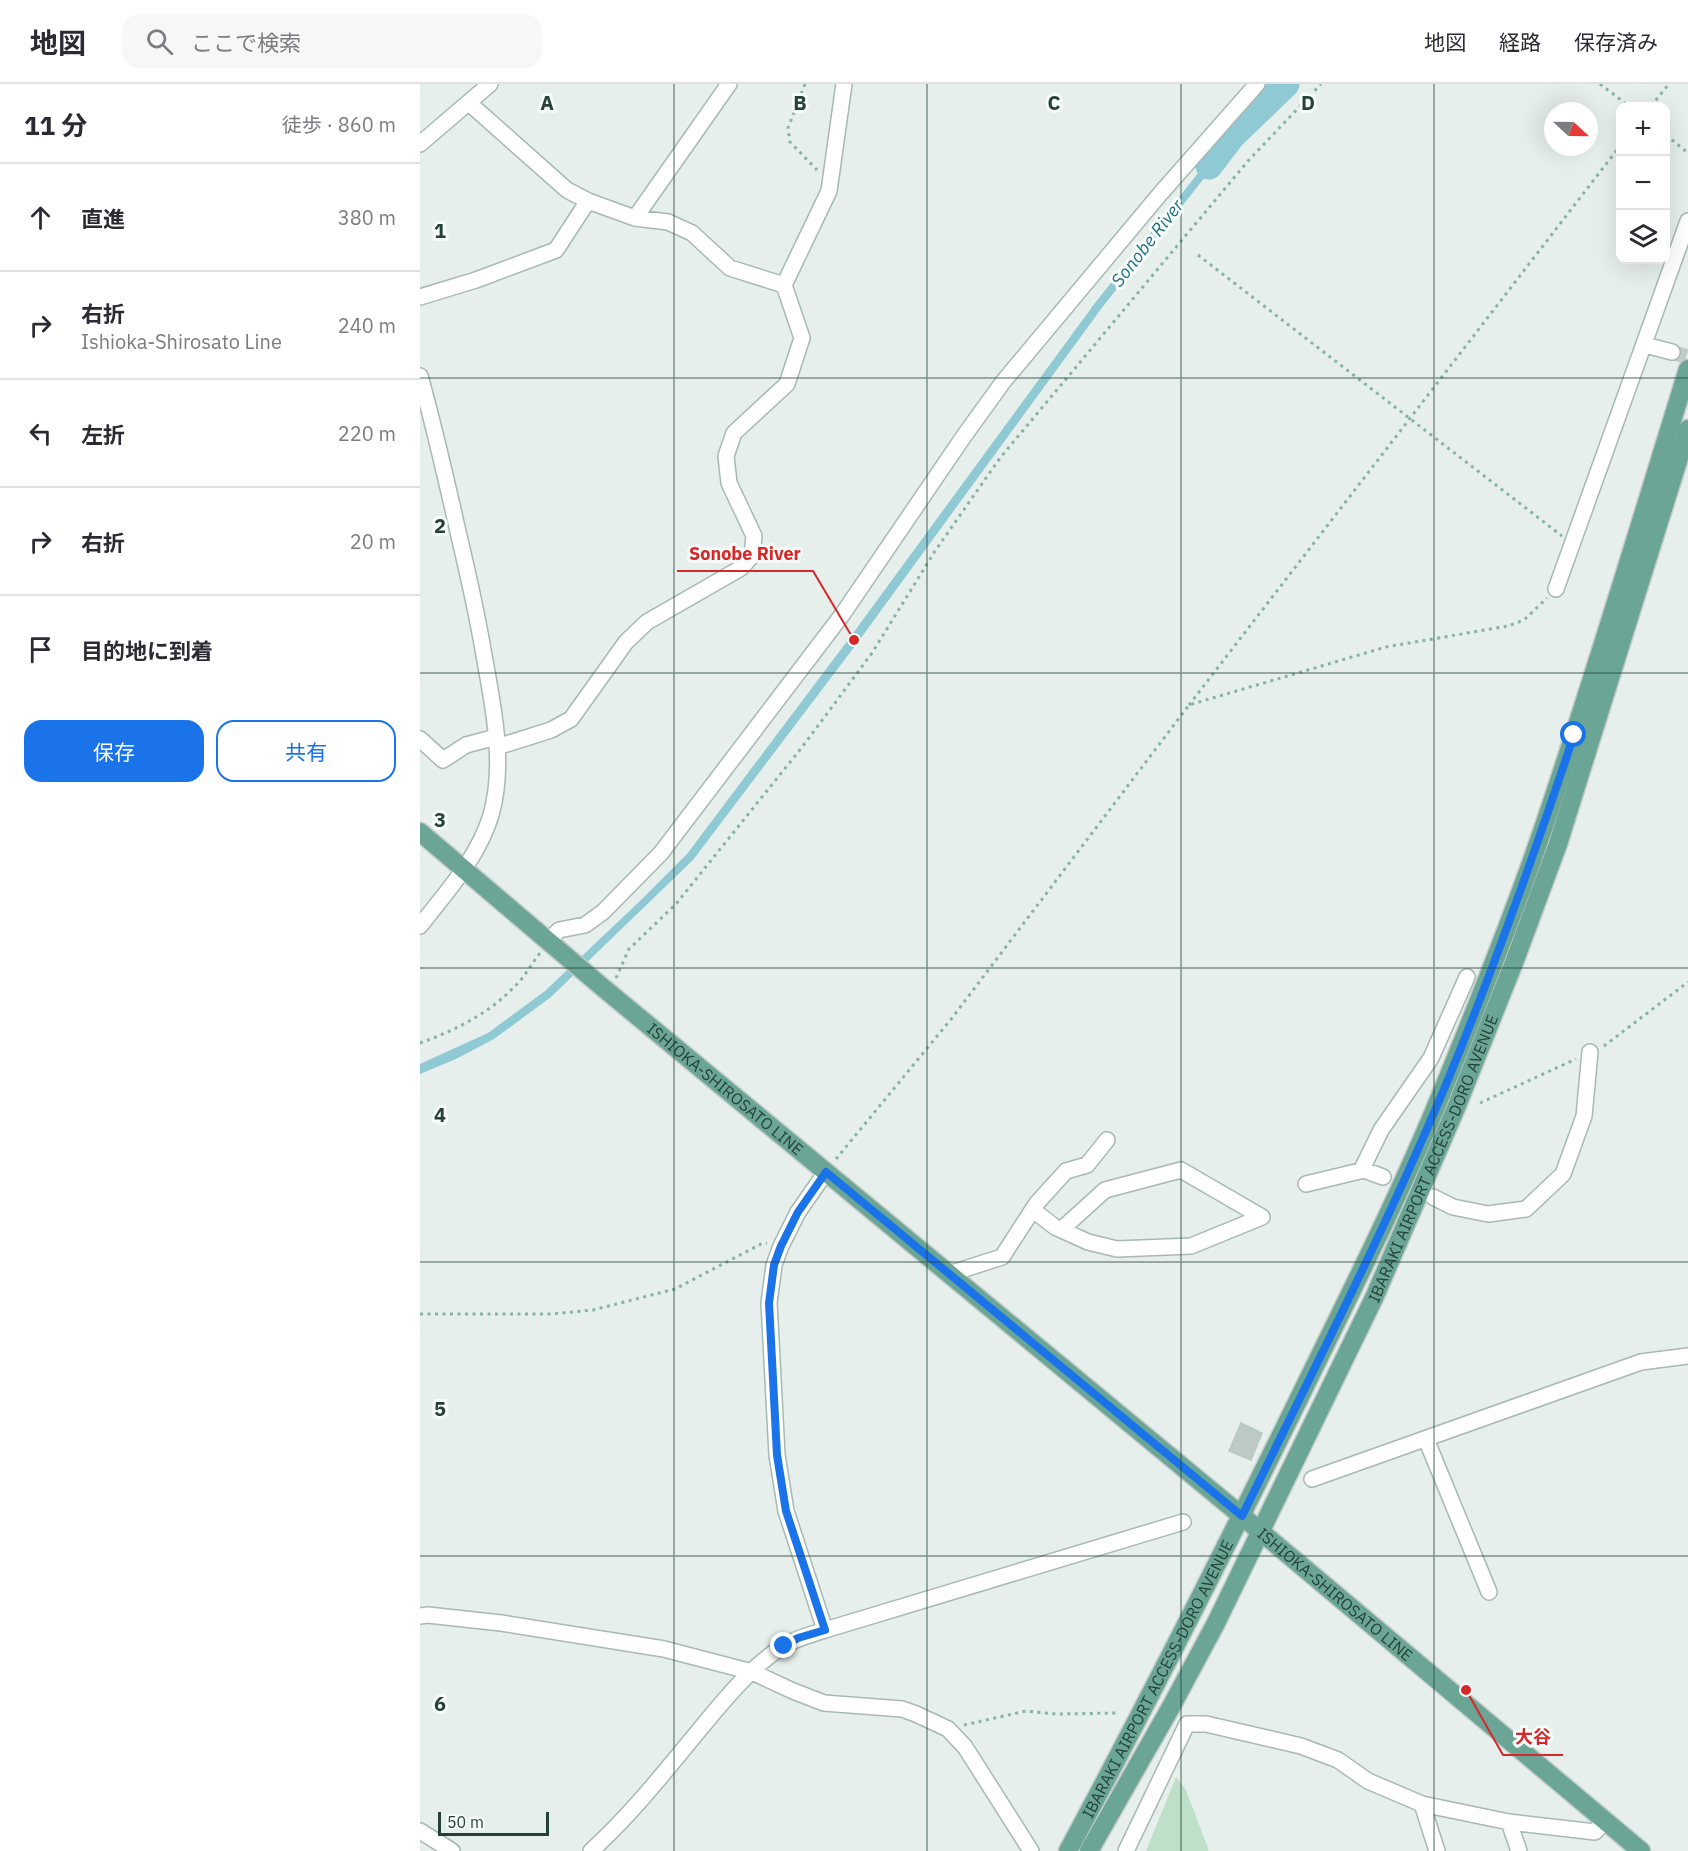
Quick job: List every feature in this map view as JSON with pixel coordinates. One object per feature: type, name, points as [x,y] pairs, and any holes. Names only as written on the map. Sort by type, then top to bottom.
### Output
[{"type":"main road","name":"IBARAKI AIRPORT ACCESS-DORO AVENUE","points":[[1068,1851],[1242,1516],[1377,1238],[1439,1101],[1498,954],[1541,836],[1688,369]]},
{"type":"main road","name":"IBARAKI AIRPORT ACCESS-DORO AVENUE","points":[[1089,1851],[1172,1707],[1216,1623],[1374,1298],[1456,1108],[1558,844],[1688,429]]},
{"type":"main road","name":"ISHIOKA-SHIROSATO LINE","points":[[420,832],[555,947],[608,982],[826,1172],[1242,1516],[1641,1851]]},
{"type":"street","points":[[635,218],[729,84]]},
{"type":"street","points":[[420,739],[443,760],[466,745],[496,742],[551,730],[571,719],[626,642],[647,622],[741,568],[752,556],[754,536],[729,483],[726,456],[734,434],[786,384],[802,338],[784,285],[829,191],[844,84]]},
{"type":"street","points":[[555,947],[559,930],[585,925],[603,912],[661,854],[842,615],[964,436],[1004,382],[1160,194],[1257,84]]},
{"type":"street","points":[[420,144],[478,92],[567,190],[588,201],[635,218],[668,222],[692,233],[730,268],[784,285]]},
{"type":"street","points":[[420,297],[476,280],[556,250],[588,201]]},
{"type":"street","points":[[1556,590],[1688,221]]},
{"type":"street","points":[[1645,345],[1672,352]]},
{"type":"street","points":[[420,376],[475,603],[492,700],[497,778],[492,812],[482,841],[464,870],[420,926]]},
{"type":"street","points":[[1361,1171],[1381,1130],[1431,1058],[1467,977]]},
{"type":"street","points":[[1433,1197],[1453,1207],[1488,1215],[1526,1209],[1563,1174],[1584,1116],[1590,1052]]},
{"type":"street","points":[[949,1274],[1002,1257],[1033,1210],[1066,1171],[1088,1165],[1107,1140]]},
{"type":"street","points":[[1033,1210],[1055,1227],[1088,1242],[1117,1249],[1191,1246],[1262,1216],[1180,1170],[1106,1190],[1062,1229]]},
{"type":"street","points":[[1306,1184],[1361,1171],[1383,1177]]},
{"type":"street","points":[[825,1630],[786,1511],[777,1455],[769,1303],[774,1265],[781,1246],[798,1212],[826,1172]]},
{"type":"street","points":[[1312,1479],[1641,1362],[1688,1356]]},
{"type":"street","points":[[1426,1439],[1490,1592]]},
{"type":"street","points":[[591,1851],[615,1828],[713,1713],[752,1672],[784,1646],[798,1638],[1183,1522]]},
{"type":"street","points":[[420,1616],[501,1623],[663,1649],[752,1672],[824,1703],[902,1709],[948,1729],[965,1747],[1031,1851]]},
{"type":"street","points":[[1126,1851],[1187,1724],[1206,1724],[1302,1746],[1338,1761],[1368,1781],[1422,1804],[1509,1822],[1595,1832],[1605,1821]]},
{"type":"street","points":[[1422,1804],[1437,1851]]},
{"type":"street","points":[[1509,1822],[1519,1851]]},
{"type":"street","points":[[420,1831],[452,1851]]},
{"type":"path","points":[[805,84],[788,128],[790,142],[820,173],[831,178]]},
{"type":"path","points":[[608,982],[630,949],[676,904],[810,737],[872,652],[935,551],[1000,458],[1248,161],[1321,84]]},
{"type":"path","points":[[1600,84],[1624,102]]},
{"type":"path","points":[[1654,102],[1669,84]]},
{"type":"path","points":[[1670,139],[1688,153]]},
{"type":"path","points":[[826,1172],[952,1018],[1189,705],[1616,151]]},
{"type":"path","points":[[1198,255],[1573,544]]},
{"type":"path","points":[[1189,705],[1386,647],[1508,626],[1524,620],[1556,590]]},
{"type":"path","points":[[420,1044],[441,1036],[481,1014],[516,986],[555,947]]},
{"type":"path","points":[[420,1314],[551,1314],[593,1310],[675,1289],[761,1244],[770,1243],[781,1246]]},
{"type":"path","points":[[948,1729],[1026,1710],[1056,1714],[1116,1713]]},
{"type":"green space","points":[[1176,1777],[1186,1790],[1209,1851],[1146,1851]]},
{"type":"water","points":[[1229,134],[1235,139],[1101,309],[858,642],[693,860],[551,997],[494,1039],[456,1059],[420,1074],[420,1064],[488,1033],[545,991],[687,854],[851,636],[1095,303]]},
{"type":"building","points":[[1241,1423],[1262,1433],[1251,1460],[1229,1451]]},
{"type":"waterway","name":"Sonobe River","points":[[1209,166],[1232,136],[1286,84]]},
{"type":"tunnel","points":[[1672,352],[1688,357]]},
{"type":"place","name":"Sonobe River","points":[[854,640]]},
{"type":"place","name":"大谷","points":[[1466,1690]]},
{"type":"route","points":[[784,1646],[798,1638],[825,1630],[797,1551],[786,1511],[777,1455],[770,1342],[770,1285],[774,1265],[789,1227],[826,1172],[1242,1516],[1377,1238],[1439,1101],[1498,954],[1541,836],[1574,735]]}]
